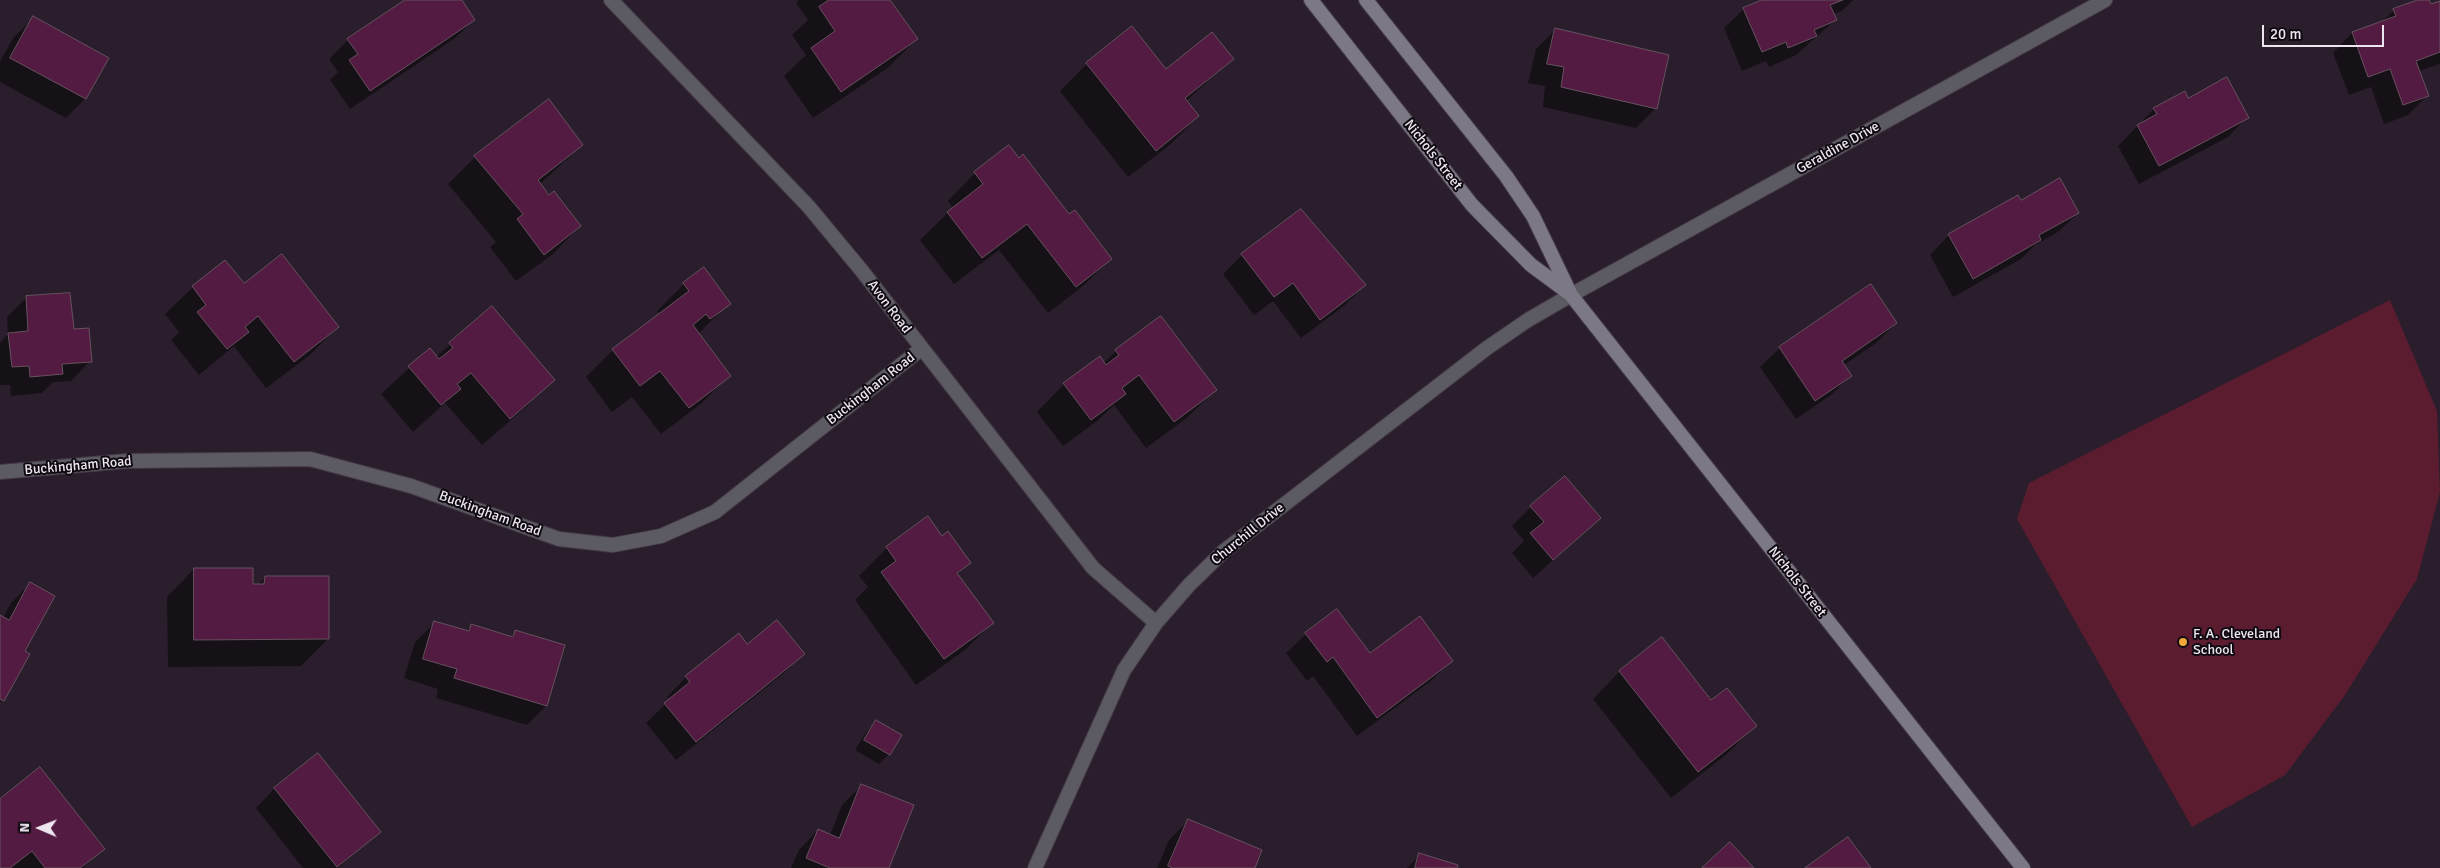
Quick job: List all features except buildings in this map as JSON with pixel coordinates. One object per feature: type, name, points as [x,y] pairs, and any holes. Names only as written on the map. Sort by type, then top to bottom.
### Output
[{"type":"main road","name":"Nichols Street","points":[[1311,0],[1472,205],[1531,265],[1571,295]]},
{"type":"main road","name":"Nichols Street","points":[[1366,0],[1506,176],[1533,216],[1571,295],[2023,868]]},
{"type":"street","name":"Avon Road","points":[[611,0],[808,207],[862,271],[1093,568],[1156,623]]},
{"type":"street","name":"Geraldine Drive","points":[[1571,295],[2105,0]]},
{"type":"street","name":"Churchill Drive","points":[[1036,868],[1124,670],[1156,623],[1188,585],[1224,551],[1487,348],[1528,320],[1571,295]]},
{"type":"street","name":"Buckingham Road","points":[[0,472],[127,461],[310,459],[411,486],[559,539],[613,545],[661,536],[715,512],[921,349]]},
{"type":"shaded area","points":[[2390,300],[2437,411],[2440,492],[2417,579],[2345,695],[2285,775],[2192,827],[2017,519],[2029,483]]},
{"type":"place","name":"F. A. Cleveland School","points":[[2183,642]]}]
